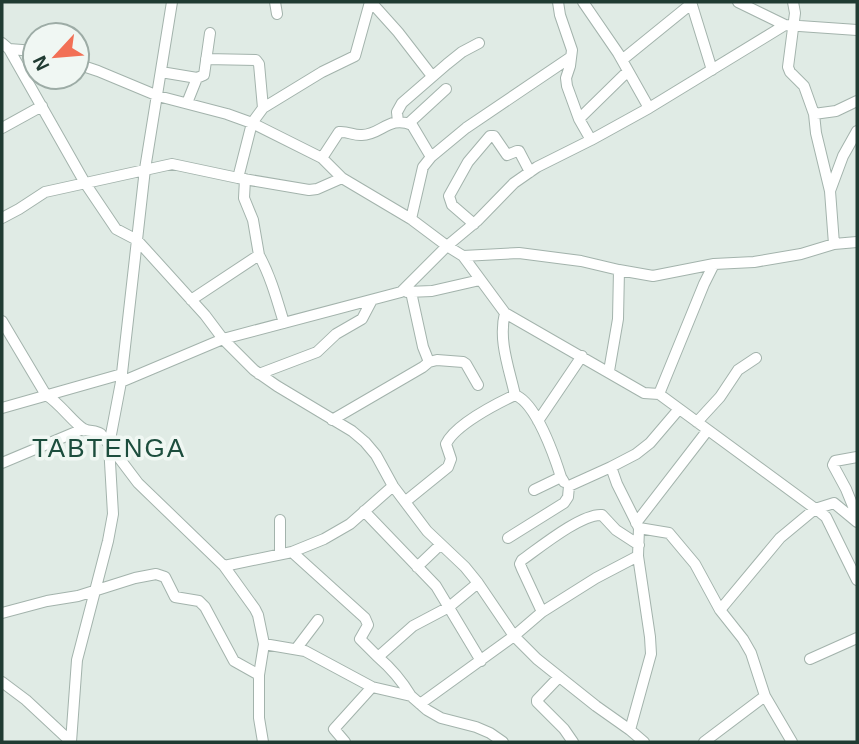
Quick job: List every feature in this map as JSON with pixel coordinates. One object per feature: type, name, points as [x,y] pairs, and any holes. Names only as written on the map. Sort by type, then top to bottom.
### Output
[{"type":"street","points":[[71,742],[77,660],[113,514],[109,445],[121,378],[145,169],[172,2]]},
{"type":"street","points":[[275,2],[277,14]]},
{"type":"street","points":[[370,2],[398,32],[432,76]]},
{"type":"street","points":[[284,323],[267,268],[259,256],[253,220],[244,198],[241,178],[252,123],[263,107],[355,56],[370,2]]},
{"type":"street","points":[[558,2],[572,50],[566,78],[579,118],[591,140]]},
{"type":"street","points":[[738,2],[789,25],[857,30]]},
{"type":"street","points":[[793,2],[795,13],[789,25],[788,67],[804,86],[811,102],[830,191],[834,244]]},
{"type":"street","points":[[586,3],[649,108]]},
{"type":"street","points":[[579,118],[625,65],[691,3],[712,70]]},
{"type":"street","points":[[406,292],[447,246],[514,183],[649,108],[789,25]]},
{"type":"street","points":[[162,72],[202,78],[210,33]]},
{"type":"street","points":[[404,122],[397,112],[399,106],[462,52],[479,43]]},
{"type":"street","points":[[5,46],[85,183],[117,229],[137,240],[223,339],[259,374],[352,431],[365,443],[427,531],[478,583],[514,636],[559,677],[644,742]]},
{"type":"street","points":[[411,219],[423,167],[431,156],[466,128],[571,57]]},
{"type":"street","points":[[206,59],[256,60],[259,64],[263,107]]},
{"type":"street","points":[[91,69],[158,96],[252,123],[322,158],[342,178],[411,219],[464,256],[505,313],[644,393],[659,394],[826,517],[857,580]]},
{"type":"street","points":[[187,103],[197,78]]},
{"type":"street","points":[[404,122],[446,89]]},
{"type":"street","points":[[814,114],[836,111],[857,101]]},
{"type":"street","points":[[2,128],[42,106]]},
{"type":"street","points":[[322,158],[339,132],[361,135],[390,124],[404,122],[412,125],[431,156]]},
{"type":"street","points":[[830,191],[843,156],[857,131]]},
{"type":"street","points":[[474,223],[452,205],[449,196],[468,162],[490,136],[494,136],[508,155],[519,151],[530,172]]},
{"type":"street","points":[[2,218],[43,193],[172,164],[309,190],[342,178]]},
{"type":"street","points":[[464,256],[519,253],[581,261],[653,276],[714,264],[754,262],[801,254],[834,244],[857,242]]},
{"type":"street","points":[[191,300],[259,256]]},
{"type":"street","points":[[659,394],[714,264]]},
{"type":"street","points":[[609,372],[618,319],[619,270]]},
{"type":"street","points":[[2,408],[121,378],[223,339],[406,292],[432,291],[480,279]]},
{"type":"street","points":[[406,292],[429,362]]},
{"type":"street","points":[[259,374],[317,352],[336,334],[362,319],[372,300]]},
{"type":"street","points":[[505,313],[502,326],[504,345],[515,394],[523,399],[538,421],[550,444],[561,477],[569,486],[568,497],[564,503],[508,538]]},
{"type":"street","points":[[2,321],[46,395],[83,429],[98,432],[138,483],[224,566],[255,609],[264,644],[259,675],[259,718],[263,742]]},
{"type":"street","points":[[538,421],[582,356]]},
{"type":"street","points":[[697,422],[720,397],[738,370],[756,358]]},
{"type":"street","points":[[332,419],[429,362],[437,360],[463,362],[478,385]]},
{"type":"street","points":[[406,501],[448,467],[451,459],[446,443],[451,435],[490,407],[515,394]]},
{"type":"street","points":[[569,486],[636,454],[650,443],[679,409]]},
{"type":"street","points":[[2,463],[83,429]]},
{"type":"street","points":[[638,526],[707,431]]},
{"type":"street","points":[[857,457],[835,461],[833,465],[857,516]]},
{"type":"street","points":[[611,467],[638,526],[650,637],[651,654],[630,730]]},
{"type":"street","points":[[534,490],[561,477]]},
{"type":"street","points":[[224,566],[292,552],[324,539],[350,524],[393,486]]},
{"type":"street","points":[[720,610],[771,548],[814,509],[834,503],[857,522]]},
{"type":"street","points":[[364,511],[436,586],[481,661]]},
{"type":"street","points":[[542,612],[520,564],[570,527],[603,515],[639,551]]},
{"type":"street","points":[[280,520],[280,554]]},
{"type":"street","points":[[638,526],[669,533],[695,564],[720,610],[751,653],[765,696],[792,742]]},
{"type":"street","points":[[417,567],[440,545]]},
{"type":"street","points":[[264,644],[305,651],[372,687],[415,700],[481,661],[542,612],[639,551]]},
{"type":"street","points":[[292,552],[365,618],[368,625],[360,639],[402,680],[415,700],[441,718],[476,727],[503,742]]},
{"type":"street","points":[[2,613],[78,596],[135,578],[161,575],[175,597],[199,601],[205,607],[234,662],[259,675]]},
{"type":"street","points":[[378,657],[414,626],[449,607],[478,583]]},
{"type":"street","points":[[296,649],[318,620]]},
{"type":"street","points":[[810,659],[857,638]]},
{"type":"street","points":[[559,677],[537,702],[573,742]]},
{"type":"street","points":[[2,682],[26,700],[71,742]]},
{"type":"street","points":[[345,742],[334,729],[372,687]]},
{"type":"street","points":[[704,742],[765,696]]},
{"type":"district","name":"TABTENGA","points":[[109,448]]}]
